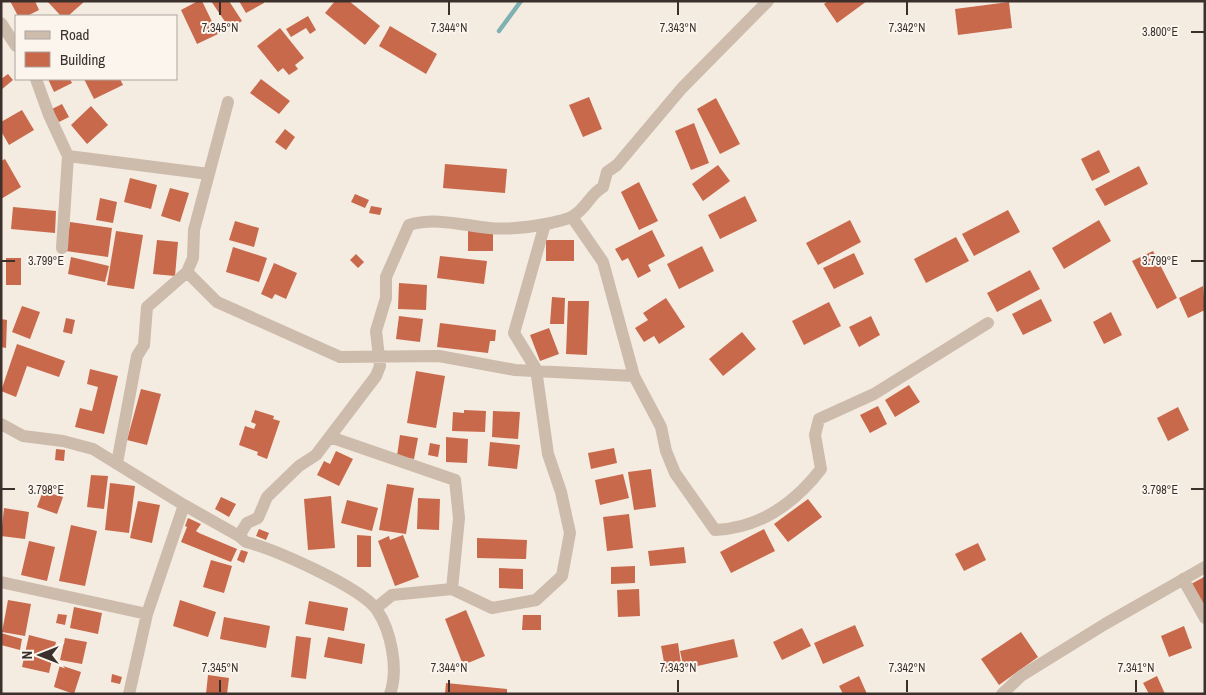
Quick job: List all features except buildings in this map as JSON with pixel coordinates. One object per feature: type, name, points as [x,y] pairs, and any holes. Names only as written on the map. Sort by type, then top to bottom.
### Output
[{"type":"street","points":[[239,536],[247,523],[258,518],[267,497],[299,466],[316,455],[376,376],[380,358],[376,331],[386,298],[386,277],[409,225],[424,220],[490,228],[535,226],[572,217],[582,209],[593,193],[603,187],[607,172],[617,166],[682,88],[768,1]]},
{"type":"street","points":[[1,23],[15,44]]},
{"type":"street","points":[[36,80],[49,115],[68,156],[62,248]]},
{"type":"street","points":[[117,463],[137,356],[144,345],[146,307],[187,272],[194,258],[193,236],[228,102]]},
{"type":"street","points":[[68,156],[209,174]]},
{"type":"street","points":[[572,217],[603,262],[634,376],[661,426],[666,451],[675,473],[715,530],[732,529],[754,524],[778,510],[806,488],[821,470],[815,435],[819,419],[874,394],[988,323]]},
{"type":"street","points":[[376,608],[392,594],[452,590],[492,608],[536,600],[562,576],[570,534],[562,492],[548,454],[536,369],[514,334],[545,224]]},
{"type":"street","points":[[187,272],[217,302],[273,329],[340,357],[439,356],[515,370],[536,369],[634,376]]},
{"type":"street","points":[[1,424],[23,436],[82,445],[117,463],[246,542],[319,572],[357,592],[376,608],[391,647],[394,672],[390,694]]},
{"type":"street","points":[[330,438],[455,480],[459,518],[452,590]]},
{"type":"street","points":[[129,694],[147,614],[184,505]]},
{"type":"street","points":[[1002,694],[1021,676],[1205,567]]},
{"type":"street","points":[[1183,579],[1205,618]]},
{"type":"street","points":[[2,584],[147,614]]},
{"type":"waterway","points":[[499,31],[521,1]]}]
